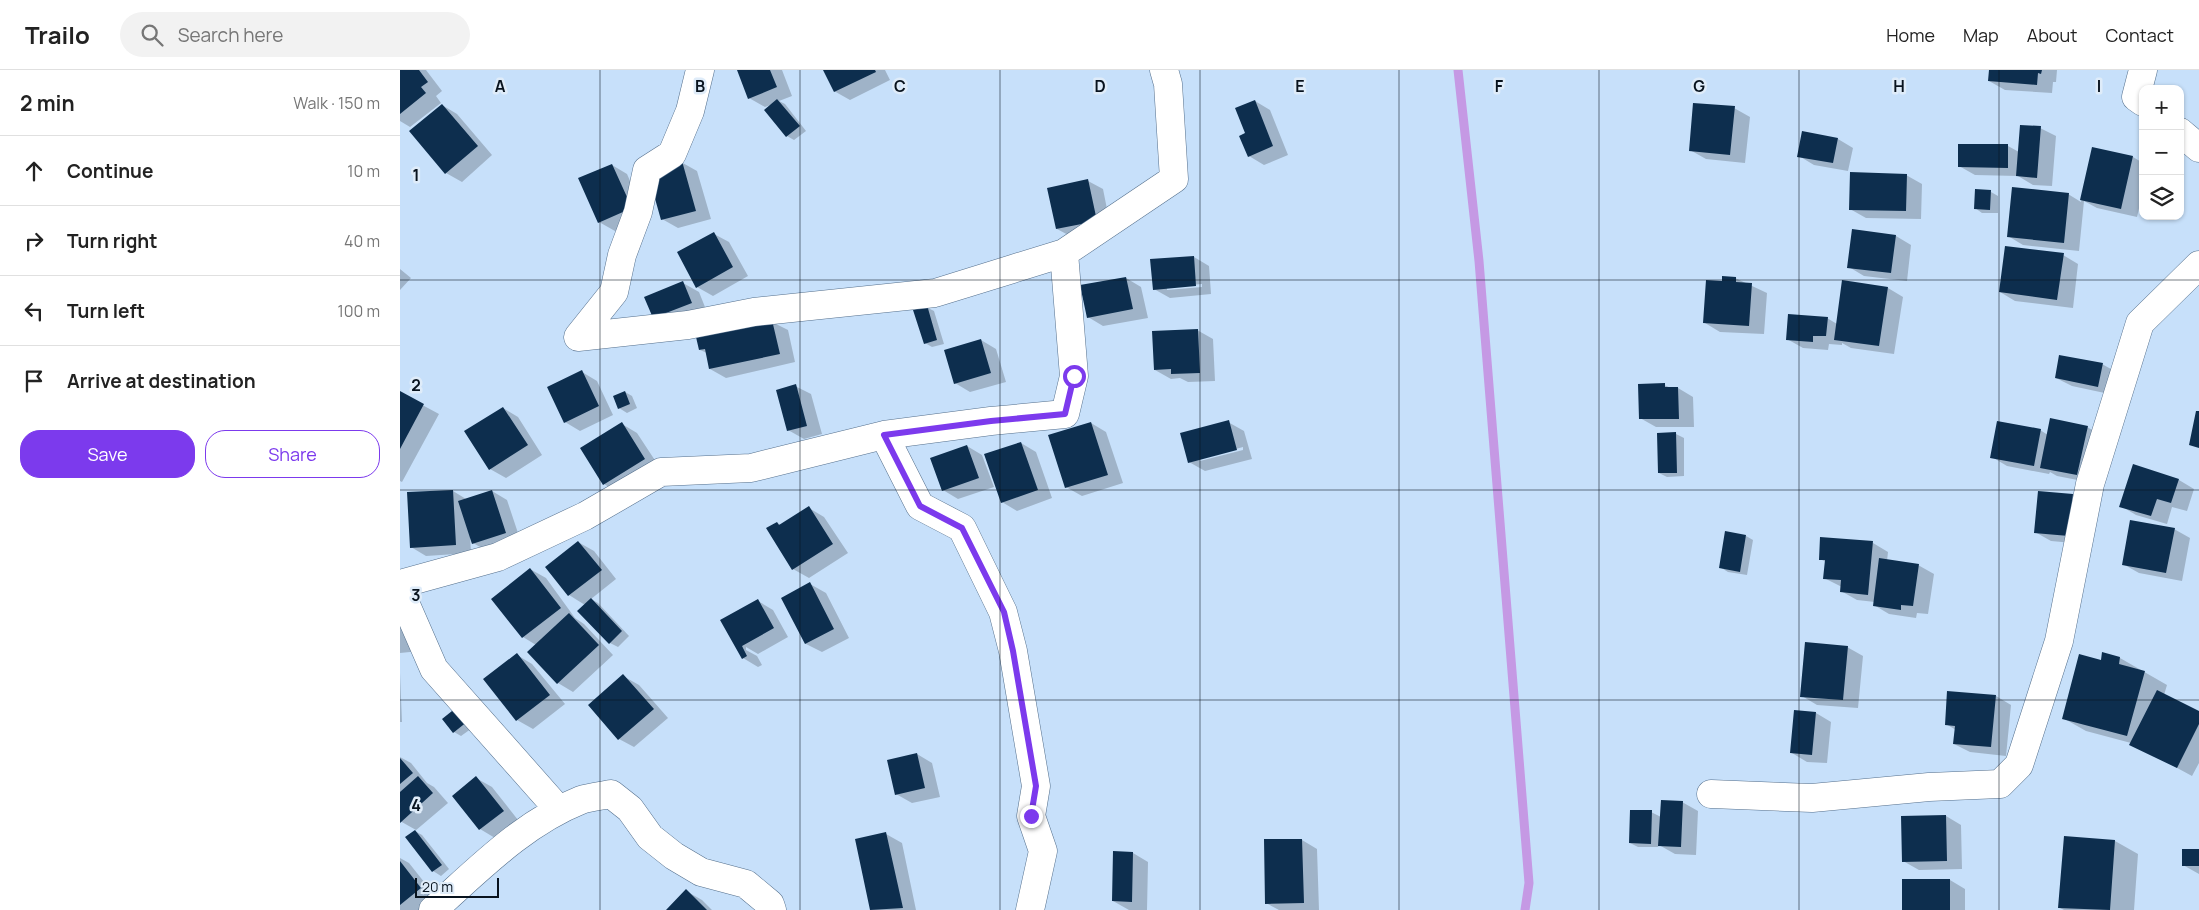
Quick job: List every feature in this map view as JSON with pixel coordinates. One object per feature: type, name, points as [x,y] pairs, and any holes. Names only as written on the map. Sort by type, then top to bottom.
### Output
[{"type":"street","points":[[700,70],[690,111],[672,154],[647,170],[638,212],[622,255],[614,292],[578,337],[688,325],[754,312],[935,293],[1064,252],[1174,179],[1168,84],[1164,70]]},
{"type":"street","points":[[2139,85],[2143,70]]},
{"type":"street","points":[[2139,85],[2136,97],[2139,99]]},
{"type":"street","points":[[2184,135],[2199,148]]},
{"type":"street","points":[[400,584],[498,557],[585,516],[661,472],[751,468],[884,435],[991,421],[1065,414],[1074,376],[1064,252]]},
{"type":"street","points":[[1711,794],[1812,798],[1929,787],[2000,784],[2019,765],[2059,641],[2090,484],[2140,323],[2199,265]]},
{"type":"street","points":[[884,435],[920,506],[962,528],[1004,612],[1013,651],[1036,786],[1031,816],[1043,851],[1030,910]]},
{"type":"street","points":[[400,591],[434,669],[559,810]]},
{"type":"street","points":[[433,910],[518,836],[559,810],[582,800],[611,794],[630,809],[650,837],[674,856],[701,872],[746,884],[770,904],[772,910]]},
{"type":"building","points":[[400,70],[419,70],[428,82],[421,87],[426,93],[400,114]]},
{"type":"building","points":[[737,70],[770,70],[777,87],[748,99]]},
{"type":"building","points":[[823,70],[875,70],[876,72],[834,92]]},
{"type":"building","points":[[1989,70],[2042,70],[2041,74],[2038,73],[2037,85],[1988,81]]},
{"type":"building","points":[[777,99],[800,126],[786,137],[764,110]]},
{"type":"building","points":[[1255,100],[1273,146],[1248,157],[1239,136],[1245,133],[1235,108]]},
{"type":"building","points":[[1693,103],[1735,106],[1730,155],[1689,151]]},
{"type":"building","points":[[442,104],[478,146],[445,174],[409,131]]},
{"type":"building","points":[[2020,125],[2041,126],[2037,178],[2016,176]]},
{"type":"building","points":[[1802,131],[1838,138],[1833,163],[1797,157]]},
{"type":"building","points":[[1958,144],[2008,144],[2008,168],[1958,167]]},
{"type":"building","points":[[2092,147],[2133,156],[2121,209],[2080,200]]},
{"type":"building","points":[[682,161],[696,211],[661,220],[647,170]]},
{"type":"building","points":[[612,164],[632,208],[598,223],[578,178]]},
{"type":"building","points":[[1850,172],[1907,174],[1906,211],[1849,210]]},
{"type":"building","points":[[1088,179],[1097,221],[1056,229],[1047,188]]},
{"type":"building","points":[[2012,187],[2069,193],[2064,243],[2007,237]]},
{"type":"building","points":[[1975,189],[1991,190],[1990,210],[1974,209]]},
{"type":"building","points":[[1852,229],[1896,235],[1891,273],[1847,268]]},
{"type":"building","points":[[714,232],[733,267],[696,288],[677,252]]},
{"type":"building","points":[[2005,246],[2064,253],[2057,300],[1999,292]]},
{"type":"building","points":[[1194,256],[1196,286],[1153,290],[1150,259]]},
{"type":"building","points":[[1722,276],[1736,277],[1736,282],[1752,283],[1749,326],[1703,323],[1706,280],[1722,281]]},
{"type":"building","points":[[1126,277],[1133,309],[1087,318],[1080,285]]},
{"type":"building","points":[[1842,280],[1888,287],[1879,346],[1834,340]]},
{"type":"building","points":[[683,281],[692,303],[653,318],[644,297]]},
{"type":"building","points":[[927,305],[937,340],[924,344],[913,310]]},
{"type":"building","points":[[1788,314],[1828,317],[1826,336],[1813,336],[1813,342],[1786,340]]},
{"type":"building","points":[[772,320],[780,354],[709,369],[705,349],[699,350],[696,337]]},
{"type":"building","points":[[1198,329],[1200,373],[1171,374],[1171,369],[1154,370],[1152,331]]},
{"type":"building","points":[[981,339],[991,373],[954,384],[944,350]]},
{"type":"building","points":[[2059,355],[2103,363],[2098,387],[2055,378]]},
{"type":"building","points":[[582,370],[599,406],[564,423],[547,387]]},
{"type":"building","points":[[1665,383],[1665,387],[1678,387],[1679,419],[1639,419],[1638,384]]},
{"type":"building","points":[[796,384],[807,426],[787,431],[776,390]]},
{"type":"building","points":[[400,391],[424,404],[400,449]]},
{"type":"building","points":[[625,391],[630,404],[618,409],[613,396]]},
{"type":"building","points":[[503,407],[528,445],[489,470],[464,431]]},
{"type":"building","points":[[2196,411],[2199,411],[2199,448],[2189,445]]},
{"type":"building","points":[[2050,418],[2088,426],[2077,475],[2040,468]]},
{"type":"building","points":[[1229,420],[1237,450],[1188,463],[1180,433]]},
{"type":"building","points":[[1997,421],[2041,429],[2034,466],[1990,458]]},
{"type":"building","points":[[622,422],[645,459],[603,485],[580,448]]},
{"type":"building","points":[[1091,422],[1108,475],[1065,488],[1048,435]]},
{"type":"building","points":[[1676,432],[1677,473],[1658,473],[1657,433]]},
{"type":"building","points":[[1021,442],[1038,490],[1001,503],[984,454]]},
{"type":"building","points":[[967,445],[979,478],[942,491],[930,458]]},
{"type":"building","points":[[2133,464],[2179,479],[2171,503],[2157,499],[2151,516],[2119,507]]},
{"type":"building","points":[[453,490],[456,545],[410,548],[407,492]]},
{"type":"building","points":[[492,490],[506,533],[472,544],[458,501]]},
{"type":"building","points":[[2038,491],[2073,494],[2069,536],[2034,533]]},
{"type":"building","points":[[809,506],[833,544],[792,570],[766,528],[777,522],[779,525]]},
{"type":"building","points":[[2130,520],[2175,528],[2166,573],[2122,565]]},
{"type":"building","points":[[1725,531],[1746,535],[1740,572],[1719,568]]},
{"type":"building","points":[[1820,537],[1873,541],[1868,595],[1840,592],[1841,580],[1823,579],[1825,560],[1819,560]]},
{"type":"building","points":[[578,541],[602,570],[568,596],[545,567]]},
{"type":"building","points":[[1879,558],[1919,564],[1913,606],[1901,605],[1901,610],[1873,606]]},
{"type":"building","points":[[530,568],[561,608],[522,638],[491,599]]},
{"type":"building","points":[[810,582],[834,629],[805,644],[781,598]]},
{"type":"building","points":[[591,598],[622,631],[609,644],[577,611]]},
{"type":"building","points":[[758,599],[774,628],[742,646],[747,656],[742,659],[720,620]]},
{"type":"building","points":[[569,613],[599,645],[557,684],[527,652]]},
{"type":"building","points":[[1805,642],[1848,646],[1843,700],[1800,697]]},
{"type":"building","points":[[2102,652],[2120,657],[2119,664],[2145,671],[2127,736],[2062,719],[2079,654],[2101,660]]},
{"type":"building","points":[[517,653],[550,695],[516,721],[483,679]]},
{"type":"building","points":[[623,674],[654,709],[618,740],[588,705]]},
{"type":"building","points":[[2157,690],[2199,711],[2199,724],[2177,768],[2129,745]]},
{"type":"building","points":[[1947,691],[1996,695],[1991,747],[1953,744],[1955,726],[1945,725]]},
{"type":"building","points":[[457,707],[468,721],[453,733],[442,719]]},
{"type":"building","points":[[1794,710],[1816,712],[1812,755],[1790,753]]},
{"type":"building","points":[[917,753],[925,788],[895,795],[887,760]]},
{"type":"building","points":[[400,758],[413,773],[400,784]]},
{"type":"building","points":[[418,776],[433,793],[400,823],[400,792]]},
{"type":"building","points":[[476,776],[504,811],[479,830],[452,796]]},
{"type":"building","points":[[1661,800],[1683,801],[1681,847],[1658,846]]},
{"type":"building","points":[[1630,810],[1652,810],[1651,844],[1629,843]]},
{"type":"building","points":[[1946,815],[1947,861],[1902,862],[1901,816]]},
{"type":"building","points":[[415,830],[442,865],[432,872],[405,837]]},
{"type":"building","points":[[886,832],[903,908],[870,910],[855,839]]},
{"type":"building","points":[[2064,836],[2115,840],[2110,910],[2058,908]]},
{"type":"building","points":[[1264,839],[1302,839],[1304,903],[1265,904]]},
{"type":"building","points":[[2182,849],[2199,849],[2199,866],[2182,866]]},
{"type":"building","points":[[1113,851],[1133,852],[1132,902],[1112,901]]},
{"type":"building","points":[[400,861],[421,888],[400,905]]},
{"type":"building","points":[[1902,879],[1950,879],[1950,910],[1902,910]]},
{"type":"building","points":[[686,889],[707,910],[666,910]]},
{"type":"waterway","points":[[1458,70],[1479,261],[1529,883],[1525,910]]},
{"type":"route","points":[[1031,816],[1036,786],[1013,651],[1004,612],[962,528],[920,506],[884,435],[991,421],[1065,414],[1074,376]]}]
